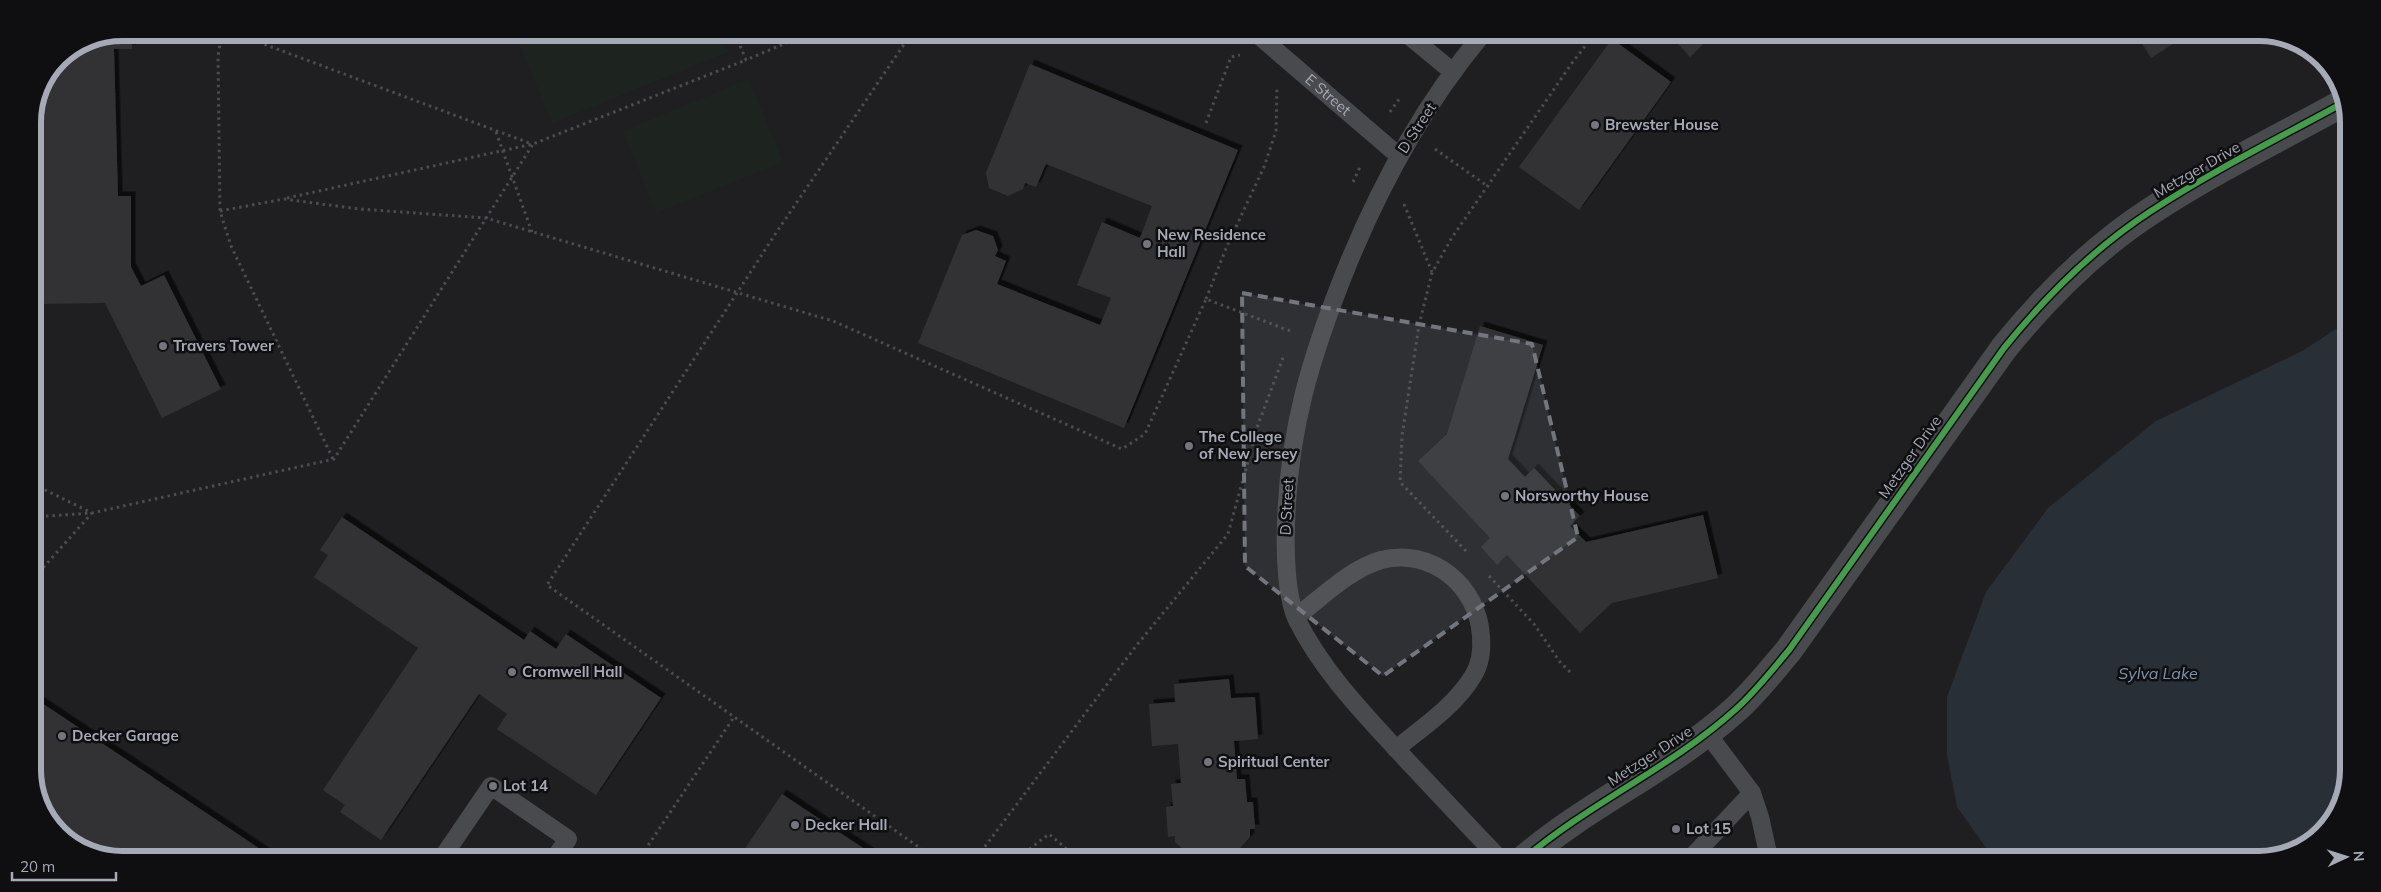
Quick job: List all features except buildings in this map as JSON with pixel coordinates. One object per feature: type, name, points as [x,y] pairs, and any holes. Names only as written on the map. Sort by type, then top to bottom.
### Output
[{"type":"street","name":"Metzger Drive","points":[[1534,851],[1582,814],[1707,733],[1736,709],[1762,682],[1789,650],[2004,348],[2034,311],[2070,275],[2150,212],[2199,181],[2338,106]]},
{"type":"lane","name":"E Street","points":[[1265,41],[1399,156]]},
{"type":"lane","points":[[1415,41],[1453,72]]},
{"type":"lane","name":"D Street","points":[[1477,41],[1453,72],[1399,156],[1366,221],[1319,340],[1302,393],[1293,439],[1286,491],[1286,543],[1288,578],[1296,617],[1332,676],[1396,749],[1492,851]]},
{"type":"lane","points":[[1296,617],[1357,571],[1381,560],[1407,558],[1432,564],[1454,577],[1471,597],[1480,621],[1482,648],[1474,675],[1458,697],[1396,749]]},
{"type":"lane","points":[[1707,733],[1752,793],[1765,832],[1768,851]]},
{"type":"lane","points":[[447,851],[491,786],[568,839],[560,851]]},
{"type":"lane","points":[[1698,851],[1752,793]]},
{"type":"path","points":[[221,41],[218,56],[220,211],[232,246],[334,459]]},
{"type":"path","points":[[255,41],[496,132],[533,144]]},
{"type":"path","points":[[738,41],[746,60]]},
{"type":"path","points":[[220,211],[284,199],[533,144],[791,41]]},
{"type":"path","points":[[906,41],[737,293],[547,585],[924,851]]},
{"type":"path","points":[[1470,555],[1400,482],[1402,436],[1418,334],[1432,273],[1451,239],[1589,41]]},
{"type":"path","points":[[1206,123],[1231,57],[1244,54]]},
{"type":"path","points":[[284,199],[359,208],[486,218],[833,321],[1122,448],[1145,434],[1206,299],[1227,246],[1264,167],[1276,131],[1277,83]]},
{"type":"path","points":[[496,132],[532,232]]},
{"type":"path","points":[[41,517],[92,514],[334,459],[533,144]]},
{"type":"path","points":[[1430,146],[1489,186]]},
{"type":"path","points":[[1352,186],[1364,160]]},
{"type":"path","points":[[1402,198],[1432,273]]},
{"type":"path","points":[[1206,299],[1293,332]]},
{"type":"path","points":[[1289,341],[1296,323]]},
{"type":"path","points":[[981,851],[1136,646],[1228,534],[1258,425],[1286,350]]},
{"type":"path","points":[[41,488],[92,514]]},
{"type":"path","points":[[41,570],[92,514]]},
{"type":"path","points":[[1483,569],[1534,624],[1560,662],[1573,675]]},
{"type":"path","points":[[644,851],[734,717]]},
{"type":"path","points":[[1027,851],[1049,834],[1069,851]]},
{"type":"highlighted area","points":[[1242,293],[1532,344],[1578,537],[1383,676],[1245,566]]},
{"type":"shaded area","name":"The College of New Jersey","points":[[122,41],[2259,41],[2285,46],[2308,58],[2323,73],[2334,91],[2340,117],[2340,770],[2335,796],[2326,815],[2308,834],[2285,846],[2259,851],[122,851],[96,846],[73,834],[58,819],[46,796],[41,775],[41,122],[47,91],[55,77],[77,55],[91,47]]},
{"type":"shaded area","points":[[518,41],[724,41],[728,52],[552,123]]},
{"type":"shaded area","points":[[749,79],[783,162],[656,213],[623,131]]},
{"type":"water","name":"Sylva Lake","points":[[2340,327],[2340,770],[2335,796],[2326,815],[2308,834],[2295,842],[2275,849],[2259,851],[1989,851],[1957,807],[1947,755],[1947,697],[1986,592],[2048,508],[2156,421],[2302,351]]},
{"type":"cycle path","points":[[1534,851],[1577,819],[1659,767],[1711,730],[1736,709],[1764,680],[1789,650],[2004,348],[2072,274],[2130,225],[2174,196],[2338,106]]},
{"type":"place","name":"Brewster House","points":[[1595,125]]},
{"type":"place","name":"New Residence Hall","points":[[1147,244]]},
{"type":"place","name":"Travers Tower","points":[[163,346]]},
{"type":"place","name":"The College of New Jersey","points":[[1189,446]]},
{"type":"place","name":"Norsworthy House","points":[[1505,496]]},
{"type":"place","name":"Cromwell Hall","points":[[512,672]]},
{"type":"place","name":"Decker Garage","points":[[62,736]]},
{"type":"place","name":"Spiritual Center","points":[[1208,762]]},
{"type":"place","name":"Lot 14","points":[[493,786]]},
{"type":"place","name":"Decker Hall","points":[[795,825]]},
{"type":"place","name":"Lot 15","points":[[1676,829]]}]
